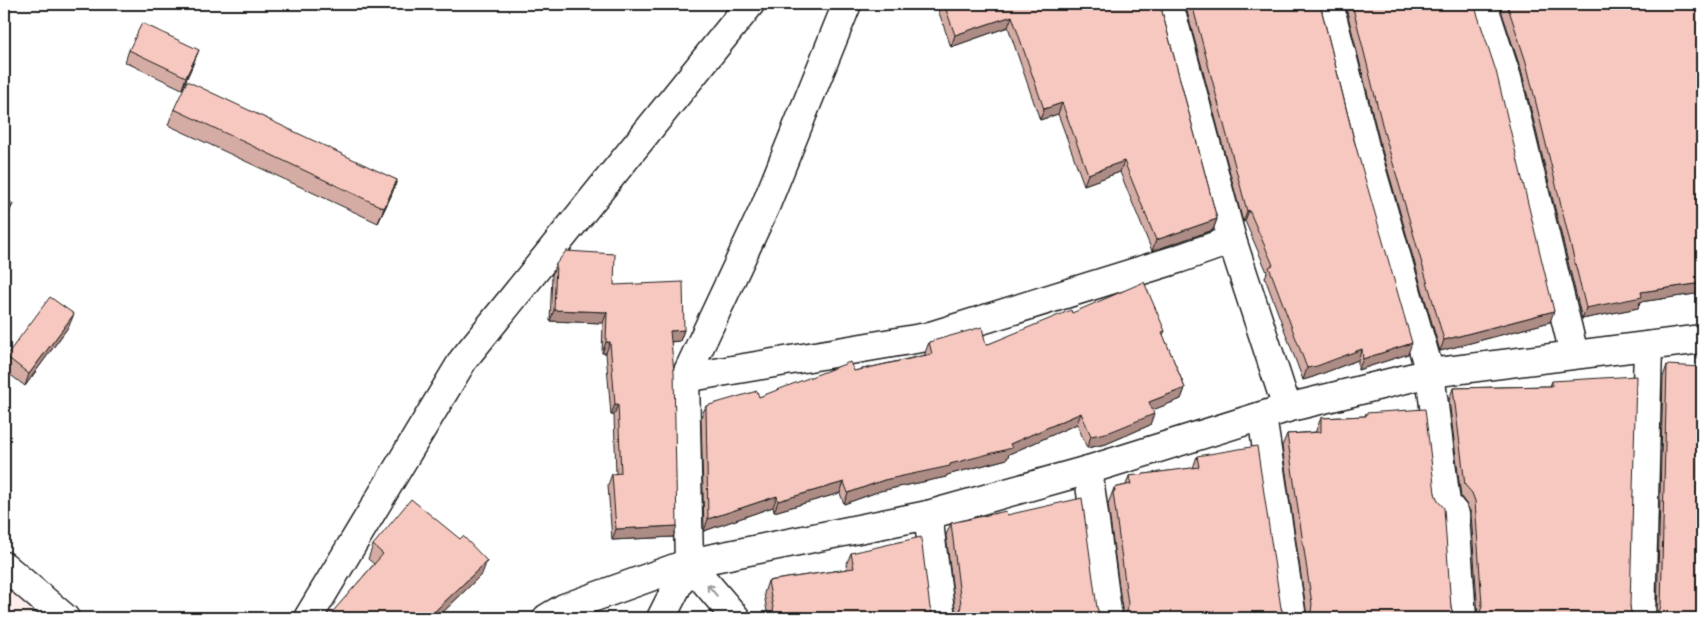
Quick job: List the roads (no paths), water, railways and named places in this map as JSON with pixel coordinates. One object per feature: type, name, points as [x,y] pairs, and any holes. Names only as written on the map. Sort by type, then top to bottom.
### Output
[{"type":"street","points":[[308,618],[463,360],[750,4]]},
{"type":"street","points":[[661,618],[689,562],[685,378],[765,207],[847,4]]},
{"type":"street","points":[[1169,4],[1232,240],[1275,412],[1292,618]]},
{"type":"street","points":[[1329,4],[1365,147],[1430,373],[1446,503],[1455,514],[1462,618]]},
{"type":"street","points":[[1482,4],[1507,78],[1574,354]]},
{"type":"street","points":[[1698,4],[1702,8]]},
{"type":"street","points":[[685,378],[927,337],[1178,259],[1232,240]]},
{"type":"street","points":[[548,618],[564,608],[689,562],[928,515],[1088,470],[1275,412],[1430,373],[1702,339]]},
{"type":"street","points":[[1641,618],[1648,346]]},
{"type":"street","points":[[1088,470],[1108,618]]},
{"type":"street","points":[[928,515],[941,618]]},
{"type":"street","points":[[689,562],[736,618]]},
{"type":"street","points":[[4,566],[65,618]]}]
